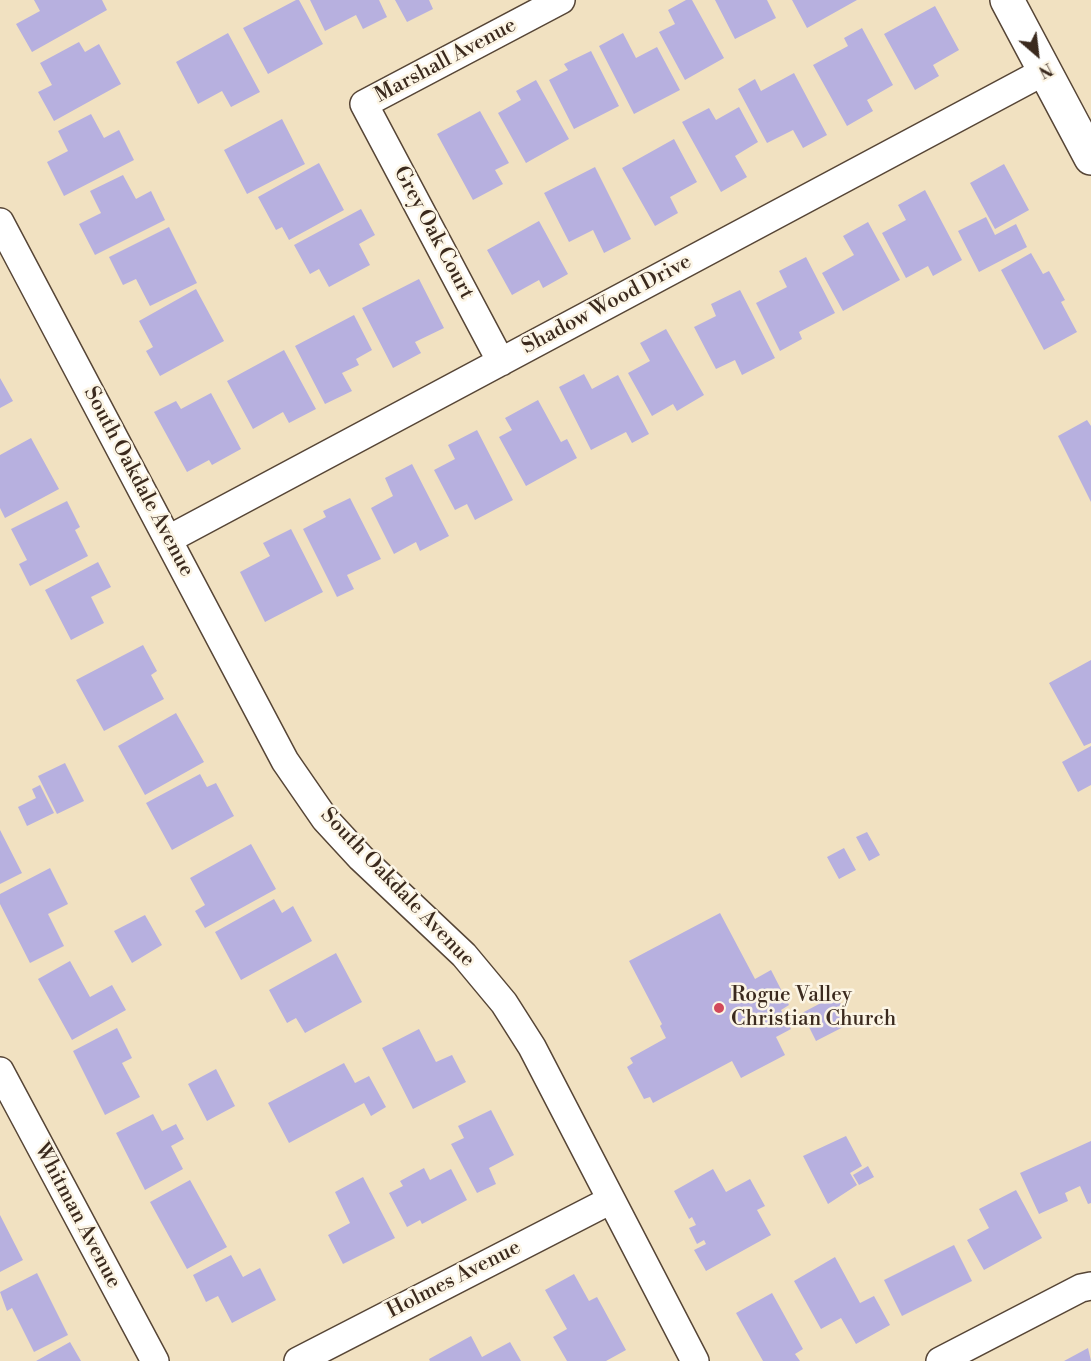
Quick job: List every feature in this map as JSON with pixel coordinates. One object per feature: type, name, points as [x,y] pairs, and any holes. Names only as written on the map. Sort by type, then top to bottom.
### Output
[{"type":"street","name":"Marshall Avenue","points":[[364,104],[561,0]]},
{"type":"street","points":[[1007,0],[1091,158]]},
{"type":"street","name":"Shadow Wood Drive","points":[[169,539],[1045,70]]},
{"type":"street","name":"Grey Oak Court","points":[[364,104],[501,362]]},
{"type":"street","name":"South Oakdale Avenue","points":[[0,222],[285,761],[325,819],[361,858],[464,955],[504,1003],[532,1047],[695,1361]]},
{"type":"street","name":"Whitman Avenue","points":[[0,1071],[155,1361]]},
{"type":"street","name":"Holmes Avenue","points":[[298,1361],[611,1200]]},
{"type":"street","points":[[940,1361],[1081,1288],[1091,1286]]},
{"type":"building","points":[[34,0],[102,0],[107,10],[32,52],[16,24],[40,11]]},
{"type":"building","points":[[299,0],[323,44],[268,74],[243,28]]},
{"type":"building","points":[[310,0],[379,0],[387,17],[363,29],[356,15],[325,31]]},
{"type":"building","points":[[395,0],[429,0],[433,9],[407,22]]},
{"type":"building","points":[[686,0],[692,0],[724,58],[685,80],[659,32],[675,24],[668,10]]},
{"type":"building","points":[[715,0],[767,0],[776,18],[735,39]]},
{"type":"building","points":[[792,0],[857,0],[807,28]]},
{"type":"building","points":[[935,6],[959,50],[933,65],[939,76],[915,90],[884,34]]},
{"type":"building","points":[[862,28],[893,85],[867,100],[873,111],[847,126],[813,65],[848,46],[844,38]]},
{"type":"building","points":[[228,33],[260,92],[231,107],[222,91],[198,104],[176,62]]},
{"type":"building","points":[[623,33],[636,58],[657,47],[680,90],[634,114],[599,46]]},
{"type":"building","points":[[79,42],[85,52],[99,44],[121,84],[54,121],[38,92],[52,85],[40,63]]},
{"type":"building","points":[[591,51],[619,106],[574,129],[549,80],[568,70],[564,64]]},
{"type":"building","points":[[794,73],[827,135],[803,148],[793,130],[767,143],[738,89],[755,79],[761,91]]},
{"type":"building","points":[[536,80],[569,139],[526,163],[498,113],[521,100],[516,91]]},
{"type":"building","points":[[739,107],[758,142],[735,156],[747,177],[721,192],[682,122],[709,108],[716,120]]},
{"type":"building","points":[[480,111],[509,163],[495,170],[503,184],[473,200],[437,134]]},
{"type":"building","points":[[91,114],[104,138],[119,130],[134,160],[64,196],[47,162],[68,151],[58,131]]},
{"type":"building","points":[[282,119],[305,164],[247,194],[224,150]]},
{"type":"building","points":[[674,139],[697,182],[670,197],[678,213],[655,226],[622,168]]},
{"type":"building","points":[[319,163],[344,210],[289,240],[282,227],[276,230],[258,197]]},
{"type":"building","points":[[1004,164],[1029,210],[995,229],[970,183]]},
{"type":"building","points":[[595,167],[631,239],[604,253],[593,230],[569,242],[544,193]]},
{"type":"building","points":[[123,175],[136,199],[151,191],[165,220],[95,255],[79,224],[101,213],[90,191]]},
{"type":"building","points":[[925,190],[962,260],[933,276],[928,266],[906,278],[882,233],[906,220],[898,205]]},
{"type":"building","points":[[361,209],[375,235],[359,244],[370,265],[329,287],[319,269],[310,274],[294,245]]},
{"type":"building","points":[[986,217],[995,235],[1016,224],[1027,247],[979,272],[958,231]]},
{"type":"building","points":[[539,221],[568,274],[543,288],[539,280],[512,295],[487,250]]},
{"type":"building","points":[[868,222],[900,280],[843,311],[822,273],[854,255],[843,236]]},
{"type":"building","points":[[169,227],[197,283],[150,306],[136,279],[123,285],[109,257]]},
{"type":"building","points":[[1031,253],[1043,274],[1049,271],[1065,300],[1061,302],[1077,332],[1044,350],[1001,270]]},
{"type":"building","points":[[806,257],[835,313],[799,332],[802,339],[780,351],[756,303],[787,287],[779,271]]},
{"type":"building","points":[[419,279],[444,328],[415,342],[421,353],[393,368],[362,308]]},
{"type":"building","points":[[196,289],[224,341],[160,376],[146,351],[153,347],[139,321]]},
{"type":"building","points":[[740,290],[775,358],[742,375],[735,360],[716,369],[694,327],[716,316],[711,304]]},
{"type":"building","points":[[354,315],[372,350],[356,359],[359,365],[342,373],[352,391],[325,404],[295,346]]},
{"type":"building","points":[[666,329],[704,395],[677,411],[673,404],[652,416],[628,373],[650,361],[640,343]]},
{"type":"building","points":[[284,350],[316,409],[289,423],[283,412],[253,429],[227,381]]},
{"type":"building","points":[[584,374],[592,389],[618,375],[649,434],[632,443],[626,432],[591,450],[559,387]]},
{"type":"building","points":[[0,378],[13,401],[0,408]]},
{"type":"building","points":[[211,393],[241,449],[212,465],[209,460],[187,472],[154,412],[176,401],[181,409]]},
{"type":"building","points":[[538,400],[561,442],[567,439],[577,458],[526,486],[499,437],[512,430],[505,418]]},
{"type":"building","points":[[1087,420],[1091,426],[1091,502],[1058,436]]},
{"type":"building","points":[[477,430],[513,500],[475,520],[467,504],[455,510],[434,470],[455,459],[448,445]]},
{"type":"building","points":[[31,438],[59,489],[5,518],[0,508],[0,455]]},
{"type":"building","points":[[412,464],[449,536],[420,551],[416,542],[394,554],[371,508],[393,496],[385,478]]},
{"type":"building","points":[[350,498],[381,559],[347,575],[354,589],[337,597],[303,529],[326,517],[323,511]]},
{"type":"building","points":[[67,501],[80,527],[75,530],[88,556],[30,586],[19,564],[27,560],[11,529]]},
{"type":"building","points":[[291,529],[323,592],[265,622],[240,572],[270,556],[263,543]]},
{"type":"building","points":[[98,562],[111,587],[91,597],[104,623],[71,640],[45,590]]},
{"type":"building","points":[[143,645],[157,671],[151,675],[164,699],[104,731],[76,680]]},
{"type":"building","points":[[1091,660],[1091,743],[1084,746],[1049,683]]},
{"type":"building","points":[[176,713],[204,762],[145,795],[118,746]]},
{"type":"building","points":[[1091,746],[1091,785],[1078,792],[1062,762]]},
{"type":"building","points":[[65,763],[84,801],[57,814],[38,776]]},
{"type":"building","points":[[200,774],[207,787],[216,783],[234,816],[172,850],[146,803]]},
{"type":"building","points":[[40,785],[54,813],[27,826],[18,807],[36,798],[32,789]]},
{"type":"building","points":[[0,830],[22,873],[0,884]]},
{"type":"building","points":[[867,832],[880,855],[869,861],[856,837]]},
{"type":"building","points":[[251,844],[276,889],[205,928],[195,911],[205,905],[190,878]]},
{"type":"building","points":[[844,848],[856,870],[839,879],[827,857]]},
{"type":"building","points":[[50,868],[68,904],[48,914],[64,946],[30,963],[0,904],[0,894]]},
{"type":"building","points":[[274,899],[282,913],[293,906],[312,941],[241,980],[215,932]]},
{"type":"building","name":"Rogue Valley Christian Church","points":[[720,913],[755,979],[771,970],[789,1005],[781,1010],[791,1029],[776,1037],[785,1055],[741,1078],[732,1061],[653,1103],[650,1097],[644,1099],[627,1067],[633,1063],[630,1058],[666,1038],[660,1026],[662,1024],[629,961]]},
{"type":"building","points":[[145,915],[162,945],[132,963],[114,931]]},
{"type":"building","points":[[336,953],[362,1002],[305,1033],[296,1018],[287,1023],[269,990]]},
{"type":"building","points":[[70,961],[90,997],[112,985],[126,1010],[72,1040],[38,979]]},
{"type":"building","points":[[836,995],[851,1023],[816,1041],[802,1013]]},
{"type":"building","points":[[117,1028],[132,1058],[122,1063],[140,1097],[105,1115],[73,1051]]},
{"type":"building","points":[[419,1029],[436,1062],[452,1055],[466,1082],[413,1109],[382,1048]]},
{"type":"building","points":[[344,1063],[355,1083],[369,1076],[386,1107],[371,1116],[364,1103],[289,1143],[268,1103]]},
{"type":"building","points":[[216,1069],[235,1106],[207,1121],[188,1084]]},
{"type":"building","points":[[491,1110],[514,1155],[489,1168],[496,1184],[477,1193],[451,1144],[464,1138],[458,1126]]},
{"type":"building","points":[[153,1114],[162,1131],[176,1124],[184,1139],[171,1146],[183,1169],[145,1190],[116,1133]]},
{"type":"building","points":[[846,1136],[862,1166],[850,1173],[857,1185],[828,1204],[803,1156]]},
{"type":"building","points":[[1091,1141],[1091,1203],[1088,1204],[1080,1186],[1065,1193],[1068,1201],[1039,1214],[1020,1173]]},
{"type":"building","points":[[868,1166],[874,1177],[859,1185],[853,1175]]},
{"type":"building","points":[[424,1168],[430,1180],[451,1169],[467,1200],[422,1224],[420,1220],[407,1227],[389,1193],[403,1186],[400,1181]]},
{"type":"building","points":[[713,1169],[726,1192],[750,1179],[765,1206],[757,1210],[771,1235],[706,1271],[694,1250],[706,1244],[704,1240],[697,1244],[689,1228],[696,1225],[692,1217],[689,1219],[674,1191]]},
{"type":"building","points":[[363,1177],[395,1238],[343,1264],[328,1235],[350,1223],[335,1192]]},
{"type":"building","points":[[190,1180],[227,1247],[187,1269],[150,1202]]},
{"type":"building","points":[[1016,1190],[1042,1238],[984,1270],[967,1240],[989,1228],[979,1209]]},
{"type":"building","points":[[0,1215],[23,1260],[0,1272]]},
{"type":"building","points":[[954,1245],[972,1281],[902,1316],[884,1280]]},
{"type":"building","points":[[231,1255],[243,1277],[260,1268],[276,1300],[232,1323],[218,1296],[206,1302],[193,1275]]},
{"type":"building","points":[[835,1257],[860,1303],[874,1296],[890,1325],[856,1344],[841,1318],[821,1329],[794,1281]]},
{"type":"building","points":[[37,1273],[68,1335],[34,1352],[12,1308],[7,1311],[0,1292]]},
{"type":"building","points":[[574,1274],[589,1301],[597,1297],[626,1350],[606,1361],[567,1361],[553,1337],[567,1329],[545,1290]]},
{"type":"building","points":[[772,1293],[803,1349],[795,1354],[800,1361],[763,1361],[736,1313]]},
{"type":"building","points":[[471,1336],[482,1357],[510,1342],[521,1361],[430,1361],[429,1359]]},
{"type":"building","points":[[70,1342],[81,1361],[36,1361]]},
{"type":"building","points":[[1088,1348],[1091,1361],[1064,1361]]},
{"type":"place","name":"Rogue Valley Christian Church","points":[[719,1008]]}]
